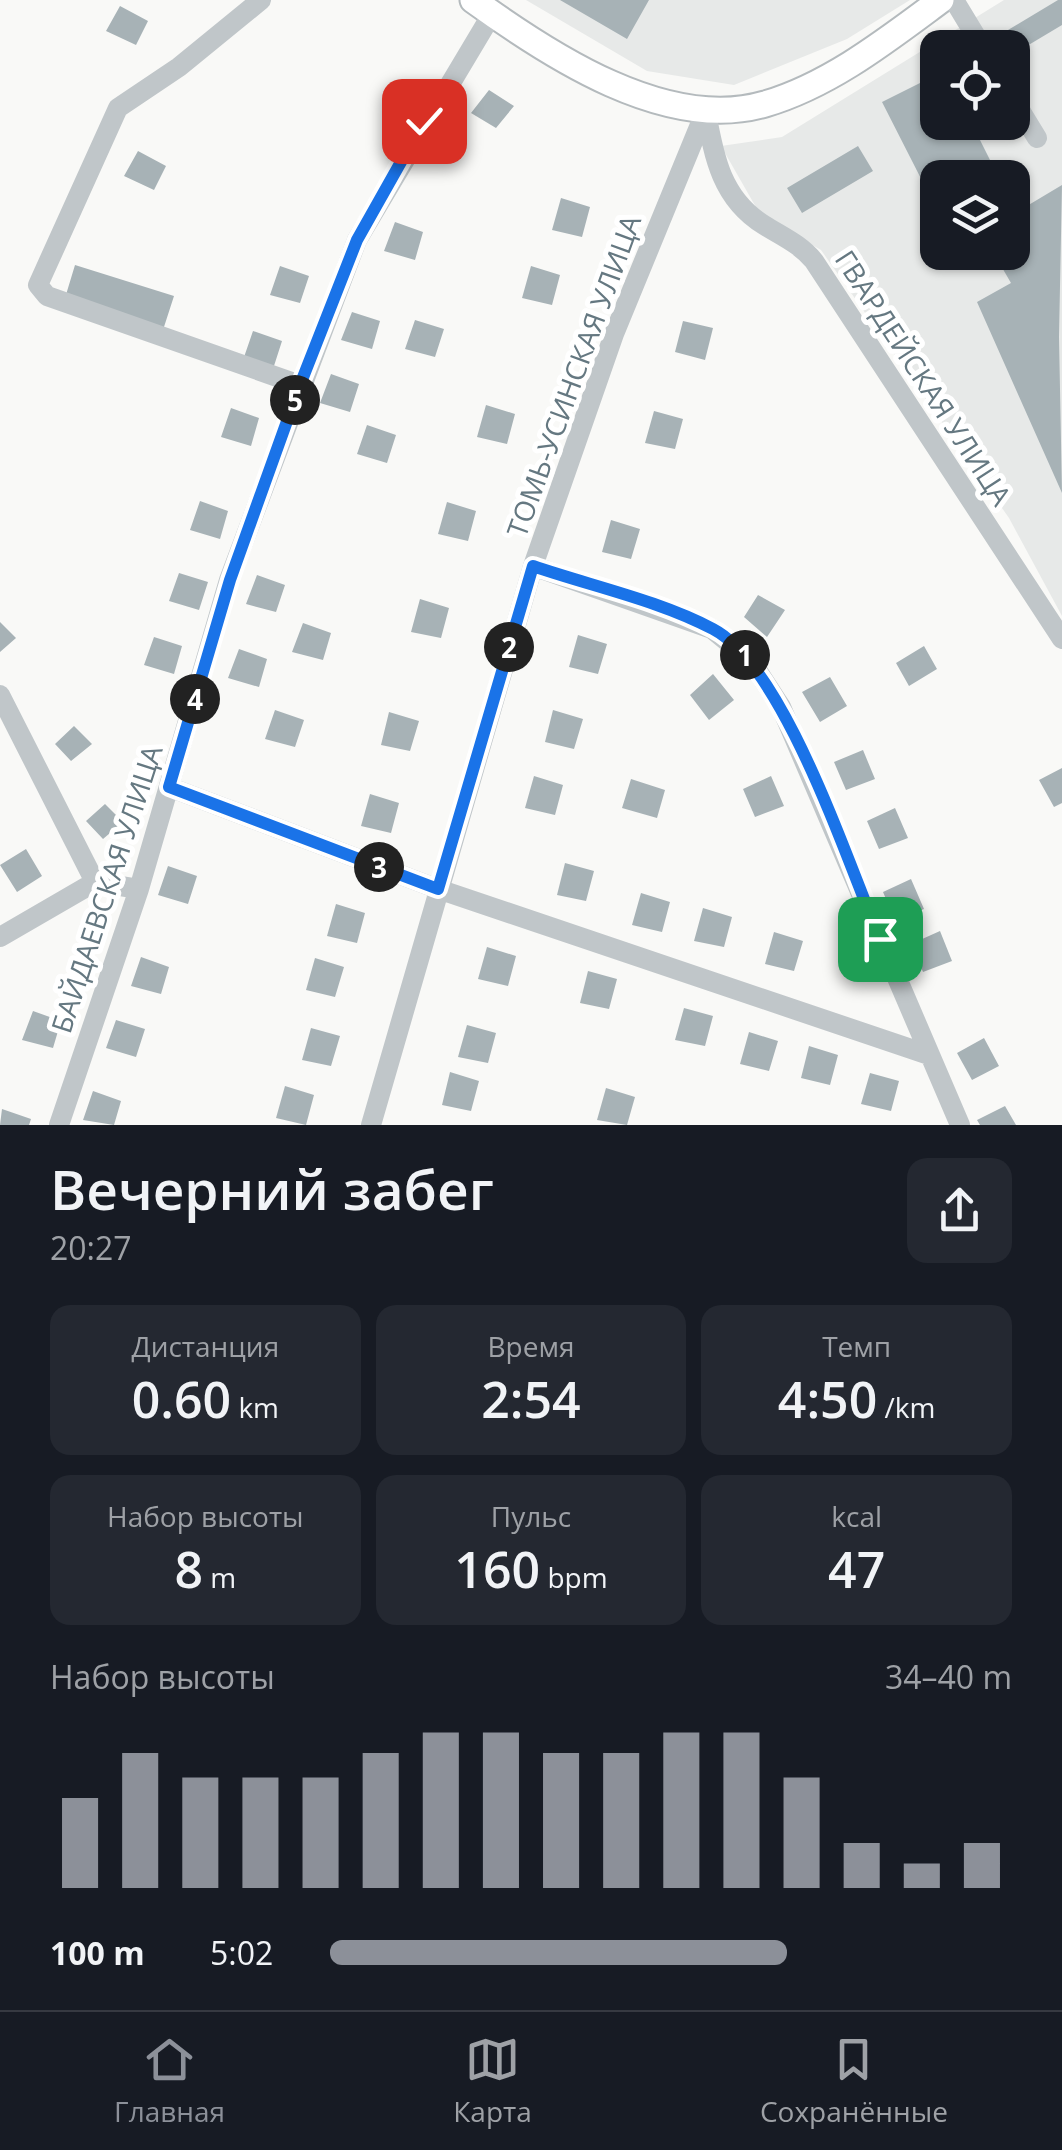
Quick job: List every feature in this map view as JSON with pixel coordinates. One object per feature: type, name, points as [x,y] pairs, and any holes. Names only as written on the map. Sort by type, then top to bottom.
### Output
[{"type":"main road","points":[[483,7],[628,94],[706,110],[764,104],[824,78],[869,53],[941,0]]},
{"type":"street","points":[[262,0],[179,67],[118,108],[38,285],[47,296],[300,385]]},
{"type":"street","points":[[954,0],[972,30]]},
{"type":"street","name":"БАЙДАЕВСКАЯ УЛИЦА","points":[[59,1125],[139,890],[230,580],[300,385],[357,240],[483,7]]},
{"type":"street","name":"ТОМЬ-УСИНСКАЯ УЛИЦА","points":[[371,1125],[533,566],[614,334],[706,110]]},
{"type":"street","name":"ГВАРДЕЙСКАЯ УЛИЦА","points":[[706,110],[712,150],[726,188],[746,214],[803,248],[814,261],[1062,639]]},
{"type":"street","points":[[1030,127],[1037,138]]},
{"type":"street","points":[[533,566],[712,629],[752,661],[782,706],[960,1125]]},
{"type":"street","points":[[0,696],[94,882]]},
{"type":"street","points":[[169,787],[438,889],[929,1055]]},
{"type":"street","points":[[0,937],[94,882],[139,890]]},
{"type":"shaded area","points":[[526,0],[910,0],[847,39],[734,85],[647,71]]},
{"type":"shaded area","points":[[1004,0],[1062,0],[1062,616],[1009,518],[821,250],[761,216],[721,146],[782,137],[920,52],[920,140],[1030,140],[1030,30],[955,30]]},
{"type":"building","points":[[560,0],[649,0],[627,39]]},
{"type":"building","points":[[1062,0],[1062,25],[1030,44],[1030,30],[1008,30]]},
{"type":"building","points":[[120,6],[148,21],[136,45],[106,31]]},
{"type":"building","points":[[920,83],[920,140],[980,140],[990,160],[920,160],[920,177],[882,102]]},
{"type":"building","points":[[489,90],[514,106],[496,128],[471,113]]},
{"type":"building","points":[[858,146],[873,171],[802,213],[787,188]]},
{"type":"building","points":[[138,151],[166,166],[154,190],[124,176]]},
{"type":"building","points":[[1062,185],[1062,493],[977,302],[1011,283],[1003,270],[1030,270],[1030,204]]},
{"type":"building","points":[[561,198],[590,207],[582,237],[552,230]]},
{"type":"building","points":[[395,222],[423,232],[415,260],[384,251]]},
{"type":"building","points":[[75,265],[174,296],[163,330],[65,298]]},
{"type":"building","points":[[280,266],[309,276],[300,303],[270,295]]},
{"type":"building","points":[[531,266],[560,275],[552,305],[522,298]]},
{"type":"building","points":[[352,312],[380,321],[372,349],[341,340]]},
{"type":"building","points":[[415,320],[444,329],[435,357],[405,349]]},
{"type":"building","points":[[683,321],[713,328],[705,360],[675,352]]},
{"type":"building","points":[[253,331],[282,341],[273,369],[243,360]]},
{"type":"building","points":[[331,374],[359,384],[350,412],[320,403]]},
{"type":"building","points":[[486,405],[515,414],[507,444],[477,437]]},
{"type":"building","points":[[231,408],[259,418],[251,446],[221,437]]},
{"type":"building","points":[[654,411],[683,419],[675,449],[645,443]]},
{"type":"building","points":[[367,425],[396,435],[387,463],[357,454]]},
{"type":"building","points":[[200,501],[228,511],[220,539],[190,530]]},
{"type":"building","points":[[447,502],[476,511],[468,541],[438,534]]},
{"type":"building","points":[[611,520],[640,529],[631,559],[602,552]]},
{"type":"building","points":[[179,573],[208,582],[199,610],[169,601]]},
{"type":"building","points":[[257,575],[285,585],[276,612],[246,604]]},
{"type":"building","points":[[758,595],[785,610],[767,637],[744,617]]},
{"type":"building","points":[[420,599],[449,608],[441,638],[411,632]]},
{"type":"building","points":[[0,622],[16,638],[0,652]]},
{"type":"building","points":[[303,623],[331,633],[323,660],[292,652]]},
{"type":"building","points":[[578,635],[607,644],[598,674],[569,667]]},
{"type":"building","points":[[154,637],[182,646],[174,674],[144,665]]},
{"type":"building","points":[[924,646],[937,669],[909,686],[896,663]]},
{"type":"building","points":[[239,649],[267,659],[259,687],[228,678]]},
{"type":"building","points":[[713,674],[734,700],[709,720],[690,695]]},
{"type":"building","points":[[830,677],[847,706],[820,722],[802,692]]},
{"type":"building","points":[[275,710],[304,720],[295,747],[265,739]]},
{"type":"building","points":[[553,710],[583,719],[574,749],[545,742]]},
{"type":"building","points":[[389,712],[419,721],[410,751],[381,745]]},
{"type":"building","points":[[74,726],[92,744],[71,761],[55,744]]},
{"type":"building","points":[[863,750],[875,779],[846,790],[834,762]]},
{"type":"building","points":[[1062,768],[1062,803],[1054,807],[1039,780]]},
{"type":"building","points":[[534,776],[563,785],[555,815],[525,808]]},
{"type":"building","points":[[771,776],[784,806],[755,817],[743,789]]},
{"type":"building","points":[[631,779],[665,790],[657,818],[622,808]]},
{"type":"building","points":[[370,794],[399,803],[391,833],[361,826]]},
{"type":"building","points":[[105,804],[123,822],[103,839],[86,821]]},
{"type":"building","points":[[895,808],[908,838],[879,849],[867,821]]},
{"type":"building","points":[[26,849],[42,876],[17,892],[0,865]]},
{"type":"building","points":[[565,863],[594,871],[586,901],[557,895]]},
{"type":"building","points":[[168,866],[197,876],[188,904],[158,895]]},
{"type":"building","points":[[911,879],[924,909],[895,920],[883,892]]},
{"type":"building","points":[[641,893],[670,902],[662,932],[632,925]]},
{"type":"building","points":[[336,904],[365,913],[357,943],[327,936]]},
{"type":"building","points":[[703,908],[732,917],[724,947],[694,941]]},
{"type":"building","points":[[940,931],[952,961],[923,972],[911,944]]},
{"type":"building","points":[[774,932],[803,941],[794,971],[765,964]]},
{"type":"building","points":[[487,947],[516,956],[508,986],[478,979]]},
{"type":"building","points":[[141,957],[169,967],[161,994],[131,986]]},
{"type":"building","points":[[315,958],[344,967],[335,997],[306,990]]},
{"type":"building","points":[[588,971],[617,979],[609,1009],[580,1003]]},
{"type":"building","points":[[684,1008],[713,1016],[705,1046],[675,1040]]},
{"type":"building","points":[[33,1011],[61,1021],[53,1048],[22,1040]]},
{"type":"building","points":[[116,1020],[145,1029],[136,1057],[106,1048]]},
{"type":"building","points":[[467,1025],[496,1033],[488,1063],[458,1057]]},
{"type":"building","points":[[311,1028],[340,1036],[331,1066],[302,1060]]},
{"type":"building","points":[[749,1032],[778,1041],[769,1071],[740,1064]]},
{"type":"building","points":[[984,1038],[999,1066],[972,1080],[957,1053]]},
{"type":"building","points":[[809,1046],[838,1055],[830,1085],[801,1078]]},
{"type":"building","points":[[450,1072],[479,1081],[471,1111],[442,1105]]},
{"type":"building","points":[[870,1073],[899,1081],[891,1111],[861,1104]]},
{"type":"building","points":[[285,1086],[314,1095],[306,1125],[276,1118]]},
{"type":"building","points":[[606,1088],[635,1097],[627,1125],[597,1120]]},
{"type":"building","points":[[93,1091],[121,1101],[114,1125],[83,1120]]},
{"type":"building","points":[[1005,1106],[1016,1125],[980,1125],[977,1120]]},
{"type":"building","points":[[2,1109],[31,1119],[29,1125],[0,1125]]},
{"type":"route","points":[[424,121],[357,240],[300,385],[230,580],[169,787],[438,889],[533,566],[712,629],[752,661],[782,706],[880,939]]}]
